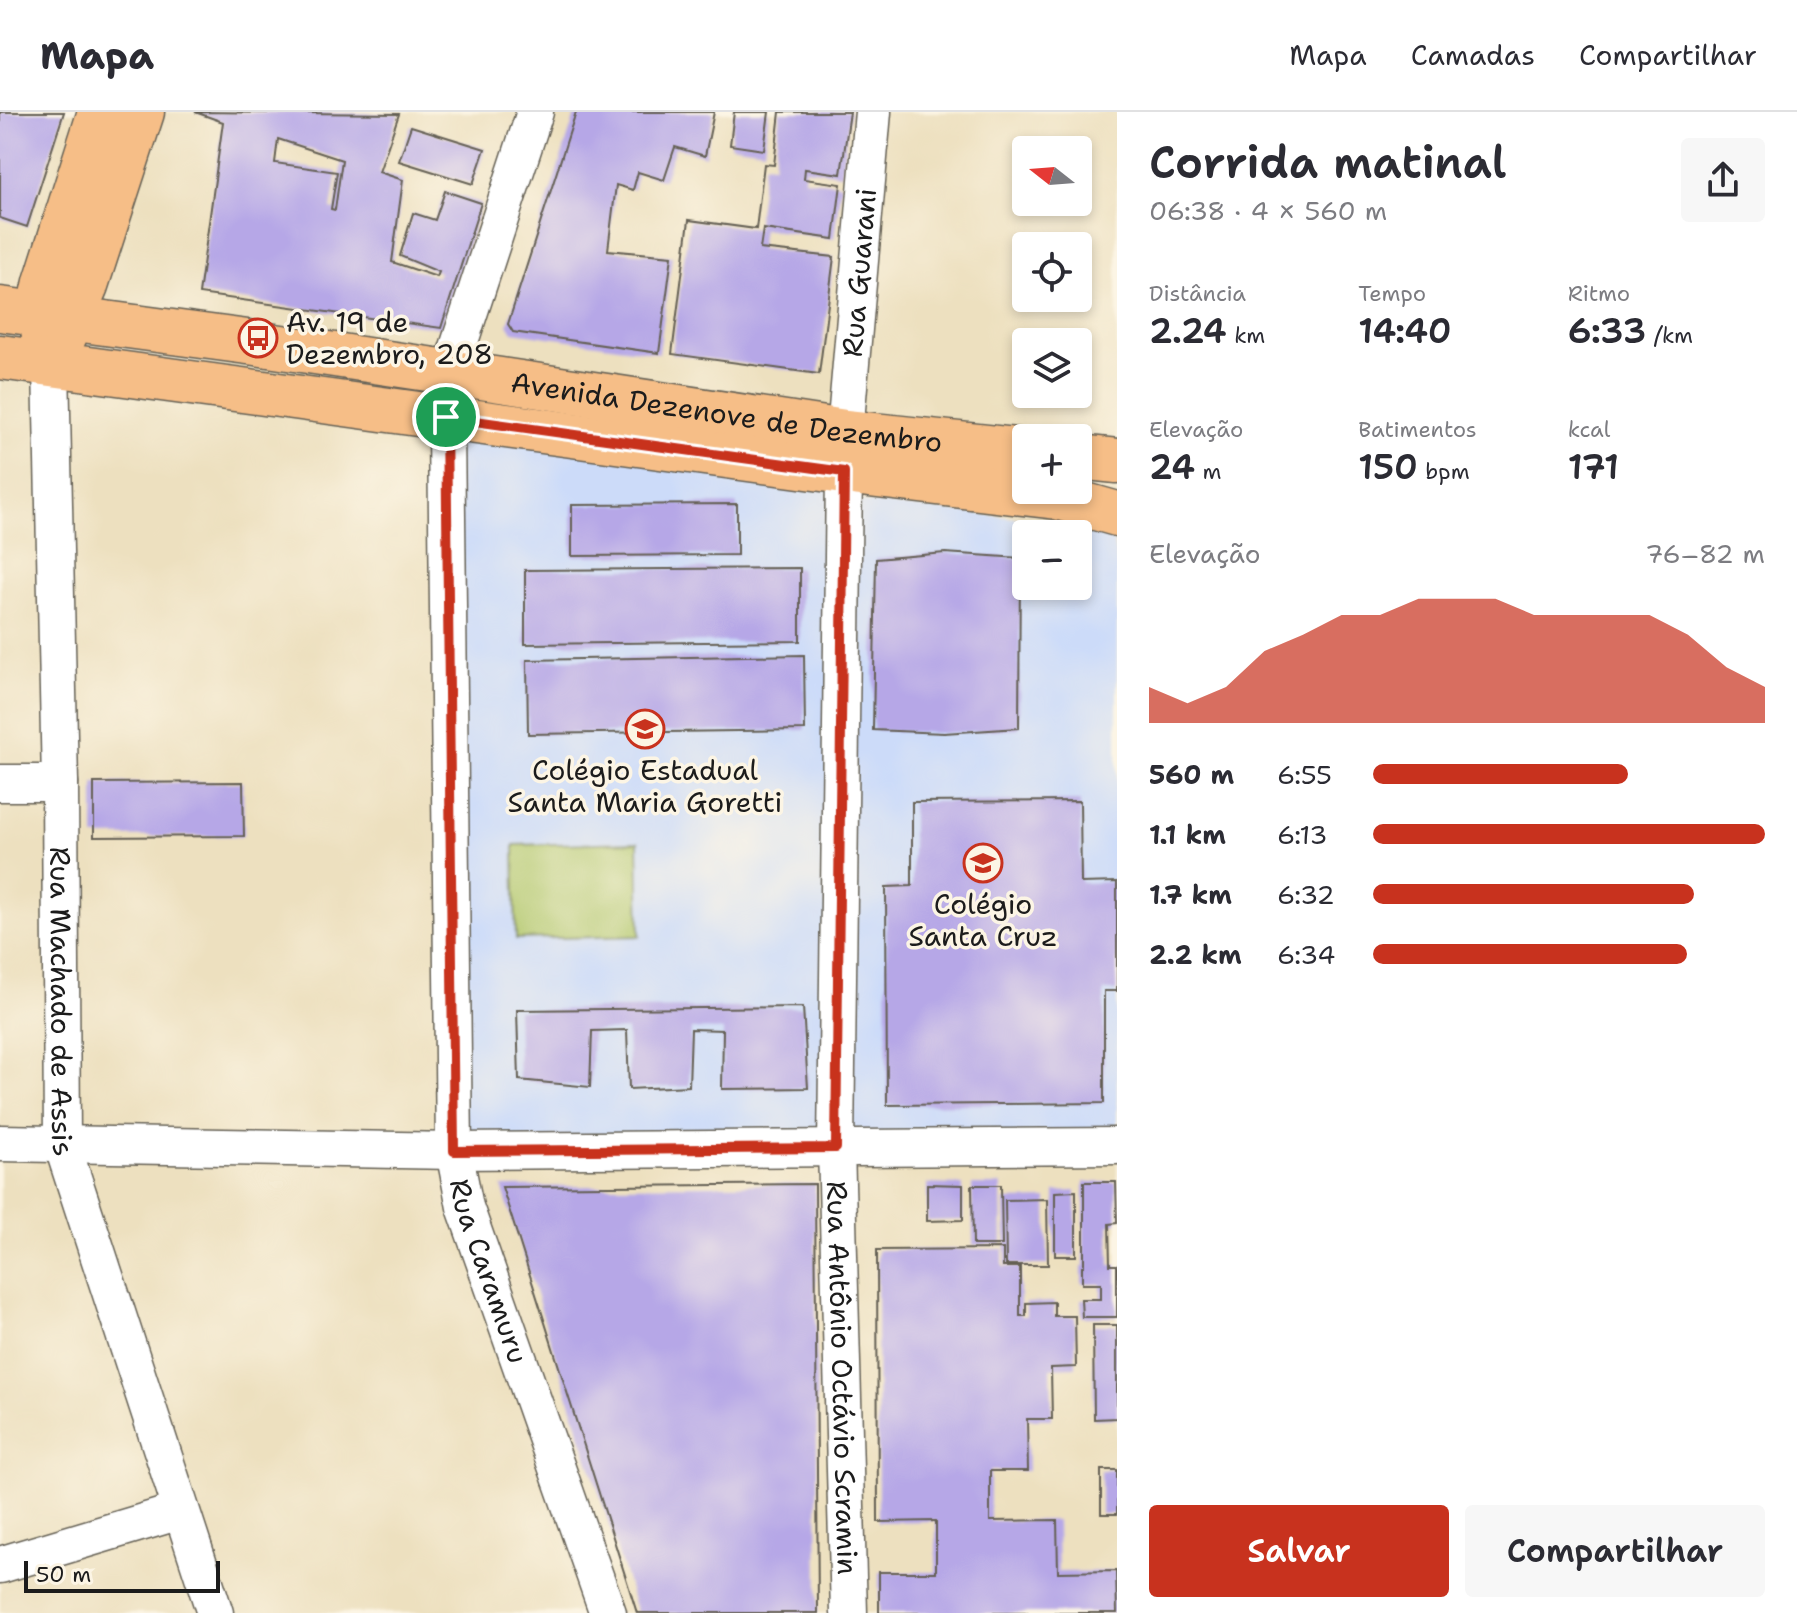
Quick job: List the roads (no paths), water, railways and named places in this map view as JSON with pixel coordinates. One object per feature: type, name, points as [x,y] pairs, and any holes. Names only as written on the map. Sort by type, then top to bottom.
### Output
[{"type":"main road","points":[[51,365],[38,314],[100,112]]},
{"type":"main road","points":[[38,314],[142,112]]},
{"type":"main road","name":"Avenida Dezenove de Dezembro","points":[[38,314],[450,372],[1057,497],[1117,514]]},
{"type":"main road","name":"Avenida Dezenove de Dezembro","points":[[0,357],[446,417],[845,452],[1012,451]]},
{"type":"main road","points":[[1092,458],[1117,461]]},
{"type":"street","name":"Rua Caramuru","points":[[535,112],[450,372],[446,417],[454,1151],[465,1207],[608,1613]]},
{"type":"street","name":"Rua Guarani","points":[[845,452],[873,112]]},
{"type":"street","name":"Rua Machado de Assis","points":[[51,365],[60,783],[62,1144],[215,1613]]},
{"type":"street","name":"Rua Antônio Octávio Scramin","points":[[845,452],[836,1148],[849,1613]]},
{"type":"street","points":[[0,783],[60,783]]},
{"type":"street","points":[[0,1143],[454,1151],[1117,1146]]},
{"type":"street","points":[[0,1565],[180,1511]]},
{"type":"place","name":"Av. 19 de Dezembro, 208","points":[[258,338]]},
{"type":"place","name":"Colégio Estadual Santa Maria Goretti","points":[[645,729]]},
{"type":"place","name":"Colégio Santa Cruz","points":[[983,863]]}]
